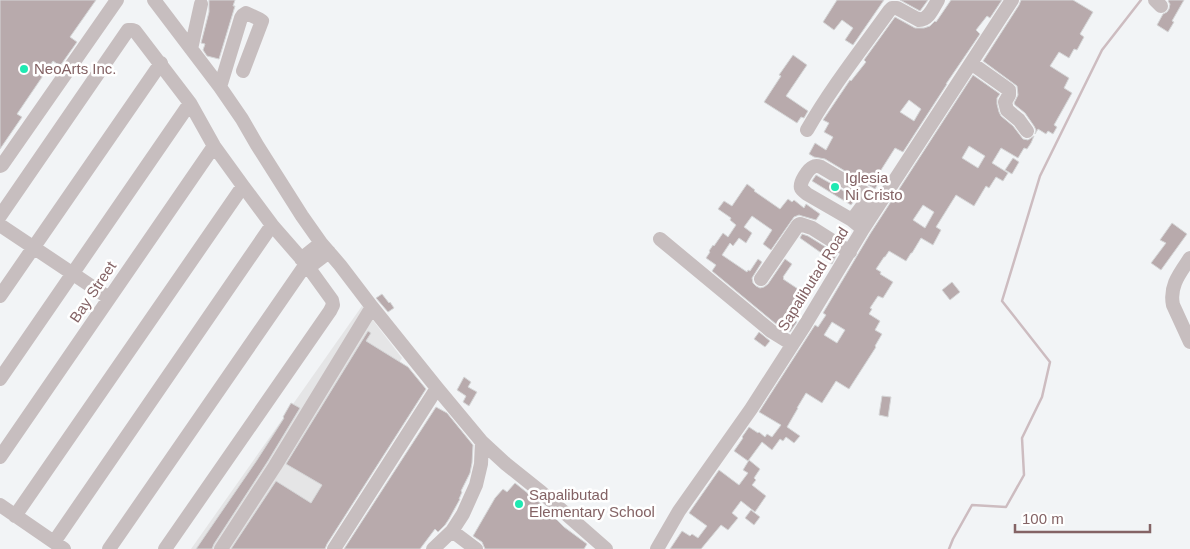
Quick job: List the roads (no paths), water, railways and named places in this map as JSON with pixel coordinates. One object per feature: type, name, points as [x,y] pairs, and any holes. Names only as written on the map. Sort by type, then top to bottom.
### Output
[{"type":"street","points":[[0,166],[117,0]]},
{"type":"street","points":[[154,0],[242,119],[302,216],[437,388],[482,442],[606,549]]},
{"type":"street","points":[[807,130],[859,52],[892,8],[897,8],[922,20],[926,19],[938,0]]},
{"type":"street","name":"Sapalibutad Road","points":[[656,549],[679,511],[792,344],[850,252],[858,225],[971,63],[1012,0]]},
{"type":"street","points":[[191,49],[201,4]]},
{"type":"street","points":[[220,87],[241,18],[243,14],[246,14],[262,21],[243,71]]},
{"type":"street","points":[[0,216],[128,30],[136,31],[190,103],[214,146],[243,186],[332,300],[330,311],[165,549]]},
{"type":"street","points":[[0,296],[161,63]]},
{"type":"street","points":[[971,63],[1009,90],[1009,95],[1005,102],[1007,110],[1019,120],[1027,131]]},
{"type":"street","points":[[0,379],[190,103]]},
{"type":"street","name":"Bay Street","points":[[0,458],[214,146]]},
{"type":"street","points":[[858,225],[802,190],[801,184],[804,177],[812,167],[821,166],[876,199]]},
{"type":"street","points":[[15,516],[243,186]]},
{"type":"street","points":[[760,279],[798,224],[812,228],[850,252]]},
{"type":"street","points":[[0,225],[109,298]]},
{"type":"street","points":[[0,505],[59,546],[272,225]]},
{"type":"street","points":[[660,239],[771,331],[792,344]]},
{"type":"street","points":[[109,549],[305,264],[326,248]]},
{"type":"street","points":[[1190,258],[1175,282],[1172,293],[1173,305],[1190,342]]},
{"type":"street","points":[[221,549],[275,466],[372,307]]},
{"type":"street","points":[[334,549],[437,388]]},
{"type":"street","points":[[433,549],[452,531],[463,514],[476,485],[481,464],[482,442]]},
{"type":"street","points":[[452,531],[476,549]]},
{"type":"waterway","points":[[949,549],[972,505],[1006,507],[1024,475],[1022,438],[1042,397],[1050,362],[1002,301],[1040,176],[1102,50],[1141,0]]},
{"type":"place","name":"NeoArts Inc.","points":[[24,69]]},
{"type":"place","name":"Iglesia Ni Cristo","points":[[835,187]]},
{"type":"place","name":"Sapalibutad Elementary School","points":[[519,504]]}]
